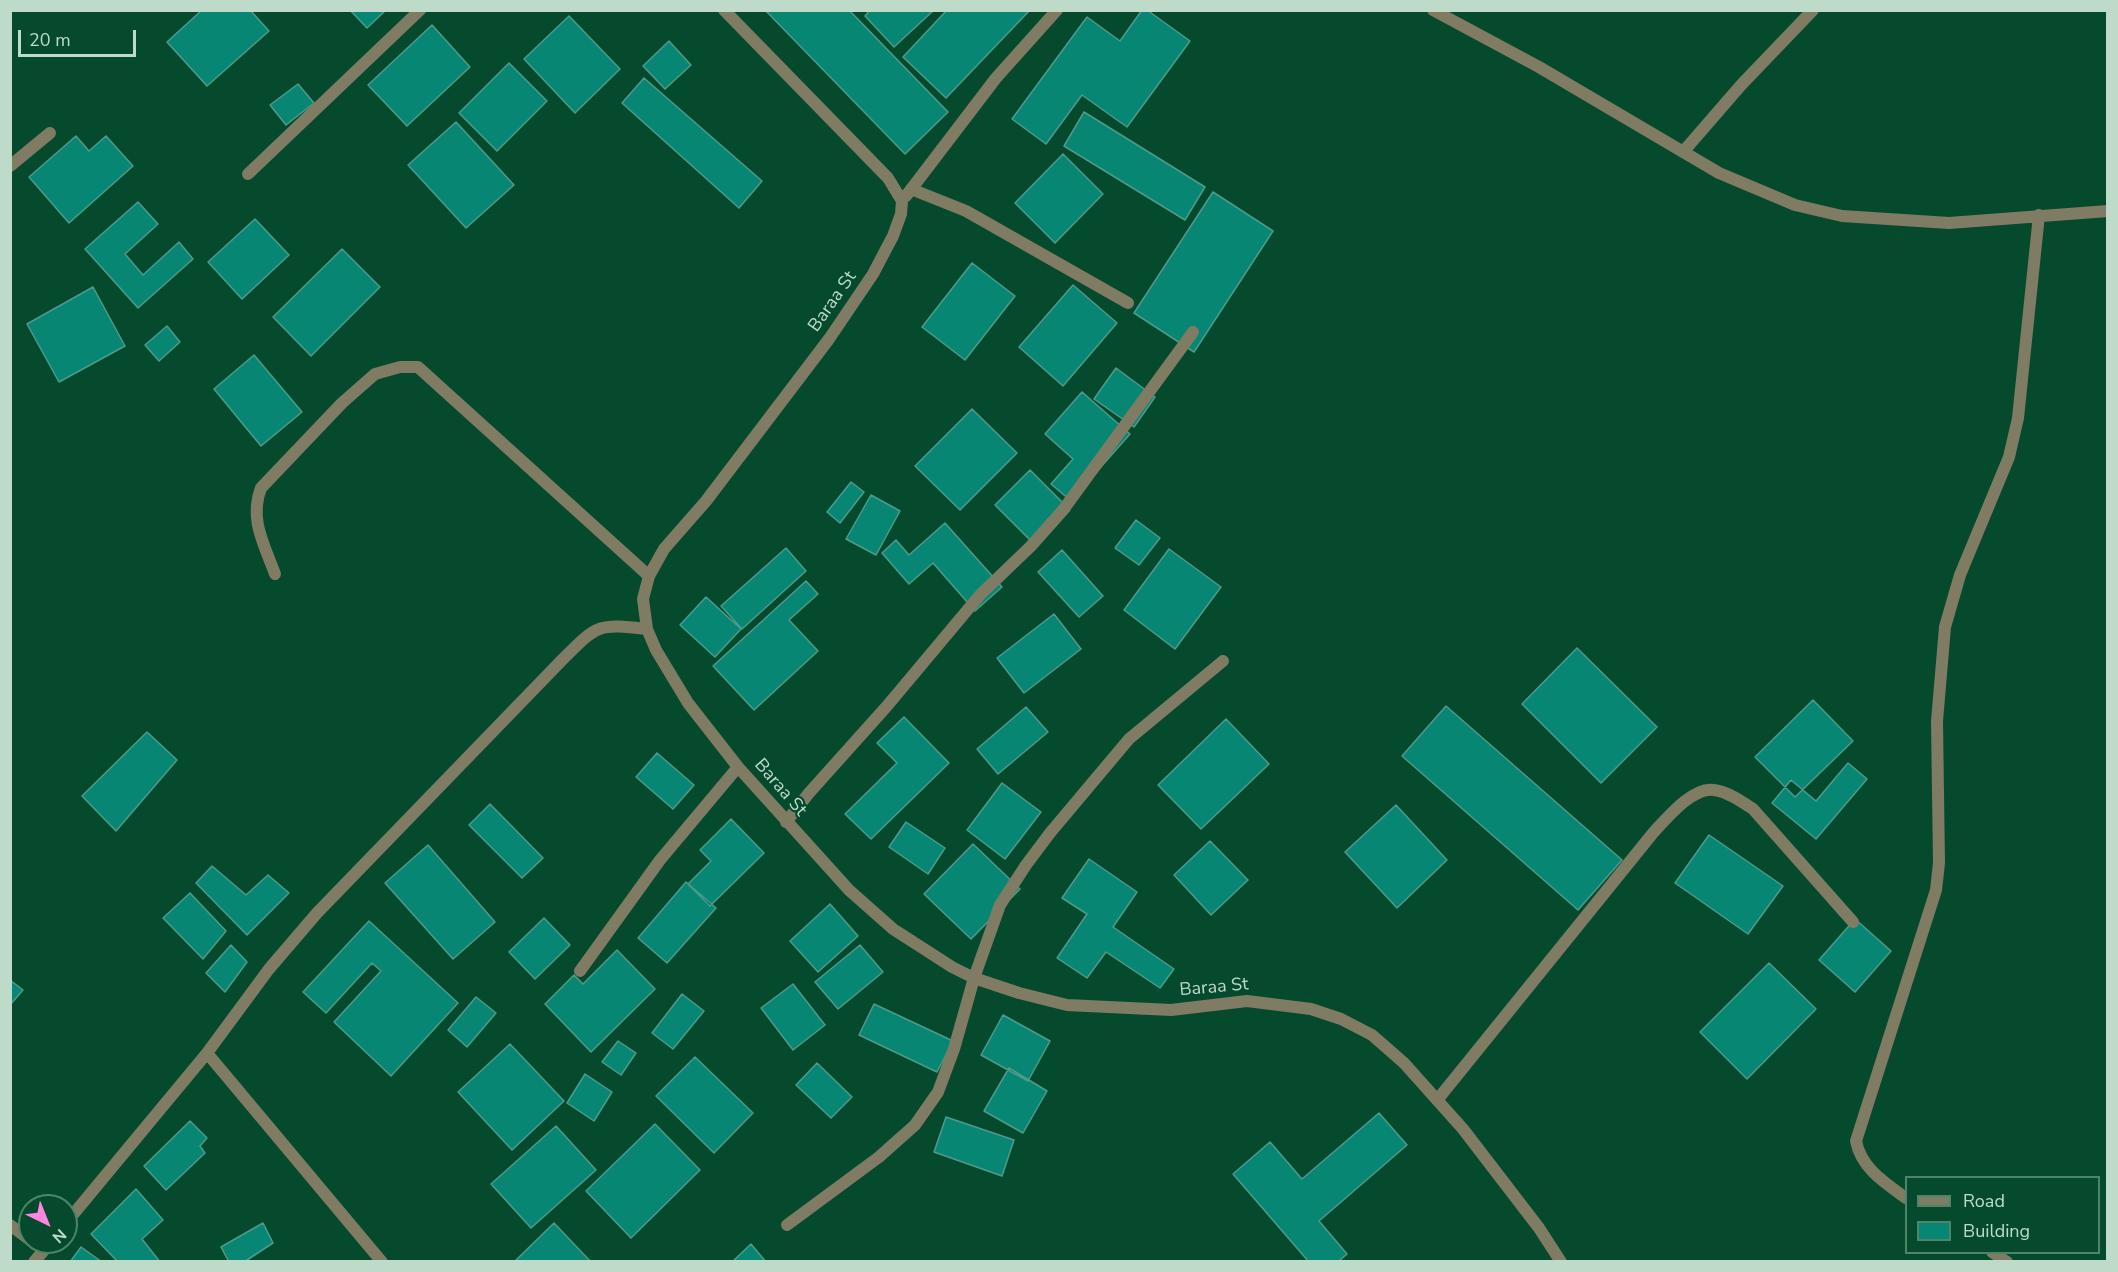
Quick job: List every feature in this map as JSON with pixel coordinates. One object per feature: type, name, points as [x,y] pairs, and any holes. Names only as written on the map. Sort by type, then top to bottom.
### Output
[{"type":"street","points":[[248,174],[420,10]]},
{"type":"street","points":[[724,10],[888,178],[902,201],[996,78],[1057,10]]},
{"type":"street","points":[[1433,10],[1539,67],[1719,173],[1794,205],[1842,216],[1950,223],[2108,211]]},
{"type":"street","points":[[1683,152],[1742,84],[1813,10]]},
{"type":"street","points":[[10,166],[50,133]]},
{"type":"street","points":[[910,189],[966,211],[1128,303]]},
{"type":"street","name":"Baraa St","points":[[902,201],[901,214],[894,236],[873,274],[829,339],[719,483],[664,549],[649,576],[644,599],[647,629],[656,650],[688,703],[738,767],[849,890],[893,929],[952,968],[1019,993],[1067,1005],[1171,1010],[1247,1001],[1311,1009],[1341,1019],[1372,1035],[1404,1064],[1463,1128],[1539,1228],[1561,1262]]},
{"type":"street","points":[[1905,1197],[1884,1182],[1865,1163],[1858,1152],[1856,1141],[1936,890],[1939,863],[1937,721],[1945,627],[1960,575],[2010,457],[2018,418],[2039,215]]},
{"type":"street","points":[[786,822],[980,595],[1063,510],[1193,332]]},
{"type":"street","points":[[275,574],[255,518],[256,501],[261,488],[342,403],[375,374],[400,367],[417,367],[649,576]]},
{"type":"street","points":[[78,1209],[207,1053],[269,969],[317,913],[584,638],[597,628],[608,626],[647,629]]},
{"type":"street","points":[[787,1226],[879,1157],[915,1125],[938,1092],[1000,905],[1050,833],[1129,739],[1223,661]]},
{"type":"street","points":[[580,971],[660,860],[738,767]]},
{"type":"street","points":[[1438,1099],[1653,833],[1674,810],[1704,790],[1714,790],[1738,799],[1753,809],[1853,922]]},
{"type":"street","points":[[207,1053],[382,1262]]},
{"type":"building","points":[[202,10],[250,10],[269,31],[207,86],[167,42]]},
{"type":"building","points":[[350,10],[386,10],[367,28]]},
{"type":"building","points":[[765,10],[849,10],[948,112],[905,154]]},
{"type":"building","points":[[870,10],[934,10],[894,47],[865,16]]},
{"type":"building","points":[[947,10],[1030,10],[946,98],[903,57]]},
{"type":"building","points":[[1142,10],[1147,10],[1190,41],[1127,127],[1082,95],[1046,144],[1012,119],[1087,17],[1120,41]]},
{"type":"building","points":[[569,16],[620,69],[575,113],[524,59]]},
{"type":"building","points":[[432,25],[470,67],[407,126],[368,85]]},
{"type":"building","points":[[669,41],[691,65],[665,89],[643,66]]},
{"type":"building","points":[[509,63],[547,101],[497,151],[459,113]]},
{"type":"building","points":[[644,78],[762,181],[739,208],[622,103]]},
{"type":"building","points":[[298,84],[314,103],[286,125],[270,105]]},
{"type":"building","points":[[1084,112],[1205,187],[1185,220],[1064,146]]},
{"type":"building","points":[[456,122],[514,185],[466,228],[408,165]]},
{"type":"building","points":[[76,136],[89,151],[106,136],[133,166],[69,223],[29,177]]},
{"type":"building","points":[[1063,154],[1103,194],[1055,243],[1015,203]]},
{"type":"building","points":[[1213,192],[1273,231],[1194,352],[1134,313]]},
{"type":"building","points":[[138,202],[158,224],[125,254],[143,275],[179,242],[193,259],[138,308],[85,249]]},
{"type":"building","points":[[255,219],[289,255],[242,299],[208,262]]},
{"type":"building","points":[[342,249],[380,287],[311,356],[273,317]]},
{"type":"building","points":[[972,263],[1015,296],[965,360],[922,327]]},
{"type":"building","points":[[1073,285],[1117,323],[1063,386],[1019,347]]},
{"type":"building","points":[[93,287],[125,346],[59,382],[27,324]]},
{"type":"building","points":[[167,326],[180,342],[159,361],[145,345]]},
{"type":"building","points":[[254,355],[302,412],[261,446],[214,389]]},
{"type":"building","points":[[1116,368],[1155,397],[1134,427],[1094,399]]},
{"type":"building","points":[[1082,392],[1130,434],[1071,501],[1051,484],[1073,459],[1045,434]]},
{"type":"building","points":[[972,409],[1017,453],[960,510],[915,466]]},
{"type":"building","points":[[1030,470],[1070,510],[1035,545],[995,505]]},
{"type":"building","points":[[851,482],[864,492],[840,523],[827,512]]},
{"type":"building","points":[[871,495],[900,511],[876,555],[846,539]]},
{"type":"building","points":[[1136,520],[1160,538],[1139,565],[1115,548]]},
{"type":"building","points":[[945,523],[1002,587],[975,611],[933,563],[909,584],[882,553],[896,540],[909,555]]},
{"type":"building","points":[[786,548],[806,571],[742,629],[721,606]]},
{"type":"building","points":[[1169,549],[1221,587],[1175,649],[1124,610]]},
{"type":"building","points":[[1062,550],[1103,596],[1079,617],[1038,572]]},
{"type":"building","points":[[806,581],[818,594],[789,620],[818,651],[754,710],[713,666]]},
{"type":"building","points":[[706,597],[741,629],[715,657],[680,625]]},
{"type":"building","points":[[1054,614],[1081,649],[1024,693],[997,658]]},
{"type":"building","points":[[1577,648],[1657,727],[1601,783],[1522,704]]},
{"type":"building","points":[[1813,700],[1853,741],[1795,797],[1755,757]]},
{"type":"building","points":[[1446,706],[1622,860],[1578,910],[1402,756]]},
{"type":"building","points":[[1026,707],[1048,732],[998,774],[977,749]]},
{"type":"building","points":[[904,717],[949,763],[871,839],[845,814],[897,763],[877,743]]},
{"type":"building","points":[[1226,719],[1269,764],[1201,829],[1158,785]]},
{"type":"building","points":[[147,732],[177,760],[116,831],[82,796]]},
{"type":"building","points":[[657,753],[694,785],[673,809],[636,777]]},
{"type":"building","points":[[1848,763],[1867,779],[1816,839],[1772,803],[1791,780],[1816,801]]},
{"type":"building","points":[[1002,783],[1041,812],[1005,859],[967,830]]},
{"type":"building","points":[[490,804],[543,858],[522,878],[469,825]]},
{"type":"building","points":[[1396,805],[1447,860],[1397,908],[1345,852]]},
{"type":"building","points":[[731,819],[764,853],[710,906],[688,884],[711,861],[700,850]]},
{"type":"building","points":[[906,822],[945,848],[928,874],[889,847]]},
{"type":"building","points":[[1709,835],[1783,886],[1748,934],[1675,883]]},
{"type":"building","points":[[1210,841],[1248,880],[1211,915],[1174,875]]},
{"type":"building","points":[[973,844],[1020,889],[971,939],[924,894]]},
{"type":"building","points":[[428,845],[495,922],[453,959],[385,883]]},
{"type":"building","points":[[1089,859],[1137,892],[1113,927],[1174,969],[1160,988],[1106,952],[1087,978],[1057,958],[1087,914],[1062,898]]},
{"type":"building","points":[[212,866],[246,895],[268,875],[289,893],[247,935],[196,883]]},
{"type":"building","points":[[686,882],[716,908],[667,963],[638,938]]},
{"type":"building","points":[[190,893],[226,931],[203,959],[163,918]]},
{"type":"building","points":[[830,904],[858,936],[818,972],[790,941]]},
{"type":"building","points":[[544,918],[570,945],[535,979],[509,952]]},
{"type":"building","points":[[1855,919],[1891,951],[1855,992],[1819,960]]},
{"type":"building","points":[[369,921],[458,1003],[391,1076],[334,1022],[381,971],[372,963],[326,1013],[303,992]]},
{"type":"building","points":[[231,945],[247,962],[225,992],[206,973]]},
{"type":"building","points":[[860,945],[883,972],[838,1009],[815,982]]},
{"type":"building","points":[[617,950],[655,989],[591,1052],[545,1004],[574,975],[583,984]]},
{"type":"building","points":[[1769,963],[1816,1009],[1747,1079],[1700,1032]]},
{"type":"building","points":[[10,980],[23,990],[10,1005]]},
{"type":"building","points":[[793,984],[825,1025],[793,1050],[761,1008]]},
{"type":"building","points":[[682,994],[704,1011],[673,1049],[652,1033]]},
{"type":"building","points":[[476,997],[496,1013],[467,1047],[448,1030]]},
{"type":"building","points":[[874,1004],[953,1041],[937,1072],[859,1035]]},
{"type":"building","points":[[1003,1015],[1050,1041],[1028,1081],[981,1055]]},
{"type":"building","points":[[618,1041],[636,1053],[621,1075],[602,1062]]},
{"type":"building","points":[[510,1044],[564,1101],[512,1150],[458,1092]]},
{"type":"building","points":[[695,1057],[753,1113],[714,1153],[656,1096]]},
{"type":"building","points":[[817,1063],[852,1097],[831,1118],[796,1085]]},
{"type":"building","points":[[1009,1068],[1047,1091],[1023,1133],[984,1111]]},
{"type":"building","points":[[585,1074],[612,1092],[594,1121],[567,1103]]},
{"type":"building","points":[[1379,1113],[1407,1145],[1319,1221],[1347,1254],[1338,1262],[1309,1262],[1233,1174],[1270,1142],[1302,1179]]},
{"type":"building","points":[[946,1117],[1014,1140],[1002,1176],[934,1152]]},
{"type":"building","points":[[190,1121],[207,1138],[200,1146],[205,1153],[166,1190],[144,1166]]},
{"type":"building","points":[[655,1124],[700,1170],[631,1238],[586,1191]]},
{"type":"building","points":[[556,1126],[596,1170],[531,1228],[491,1184]]},
{"type":"building","points":[[136,1189],[163,1220],[142,1239],[160,1262],[118,1262],[91,1234]]},
{"type":"building","points":[[263,1223],[273,1243],[244,1262],[229,1262],[221,1247]]},
{"type":"building","points":[[554,1223],[591,1262],[514,1262]]},
{"type":"building","points":[[751,1244],[766,1262],[732,1262]]},
{"type":"building","points":[[81,1247],[102,1262],[70,1262]]}]
